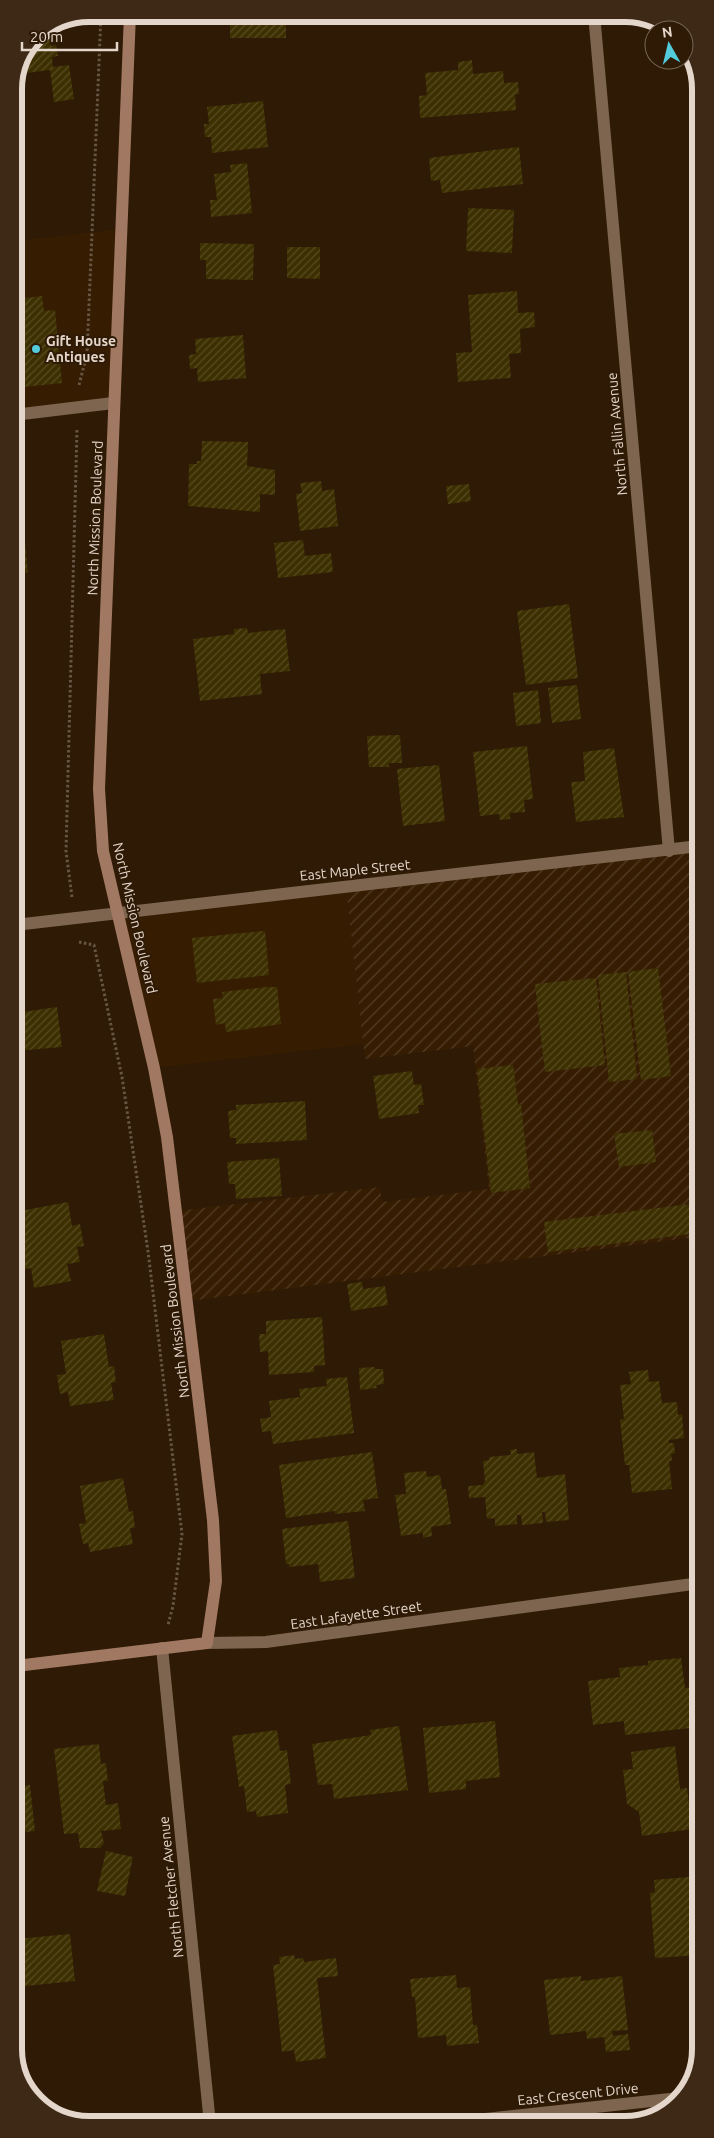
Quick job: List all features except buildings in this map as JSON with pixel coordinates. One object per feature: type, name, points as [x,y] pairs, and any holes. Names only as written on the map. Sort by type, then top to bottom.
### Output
[{"type":"main road","name":"North Mission Boulevard","points":[[130,22],[99,789],[103,851],[119,912],[167,1137],[187,1292],[214,1529],[216,1582],[207,1643]]},
{"type":"main road","name":"East Lafayette Street","points":[[22,1665],[207,1643]]},
{"type":"street","name":"North Fallin Avenue","points":[[595,23],[669,851]]},
{"type":"street","points":[[22,414],[113,403]]},
{"type":"street","name":"East Maple Street","points":[[22,924],[692,847]]},
{"type":"street","name":"East Lafayette Street","points":[[207,1643],[266,1642],[692,1584]]},
{"type":"street","name":"North Fletcher Avenue","points":[[162,1648],[209,2115]]},
{"type":"street","name":"East Crescent Drive","points":[[509,2116],[669,2099]]},
{"type":"path","points":[[79,382],[87,354],[101,22]]},
{"type":"path","points":[[70,883],[66,851],[78,421]]},
{"type":"path","points":[[76,936],[77,941],[94,945],[122,1077],[148,1251],[182,1534],[173,1606],[162,1648]]},
{"type":"shaded area","points":[[121,229],[113,403],[22,414],[22,240]]},
{"type":"shaded area","points":[[692,847],[692,1256],[690,1256],[688,1238],[188,1301],[177,1211],[380,1187],[382,1202],[489,1189],[473,1046],[365,1059],[346,887]]},
{"type":"shaded area","points":[[346,887],[364,1044],[154,1068],[119,912]]},
{"type":"place","name":"Gift House Antiques","points":[[36,349]]}]
